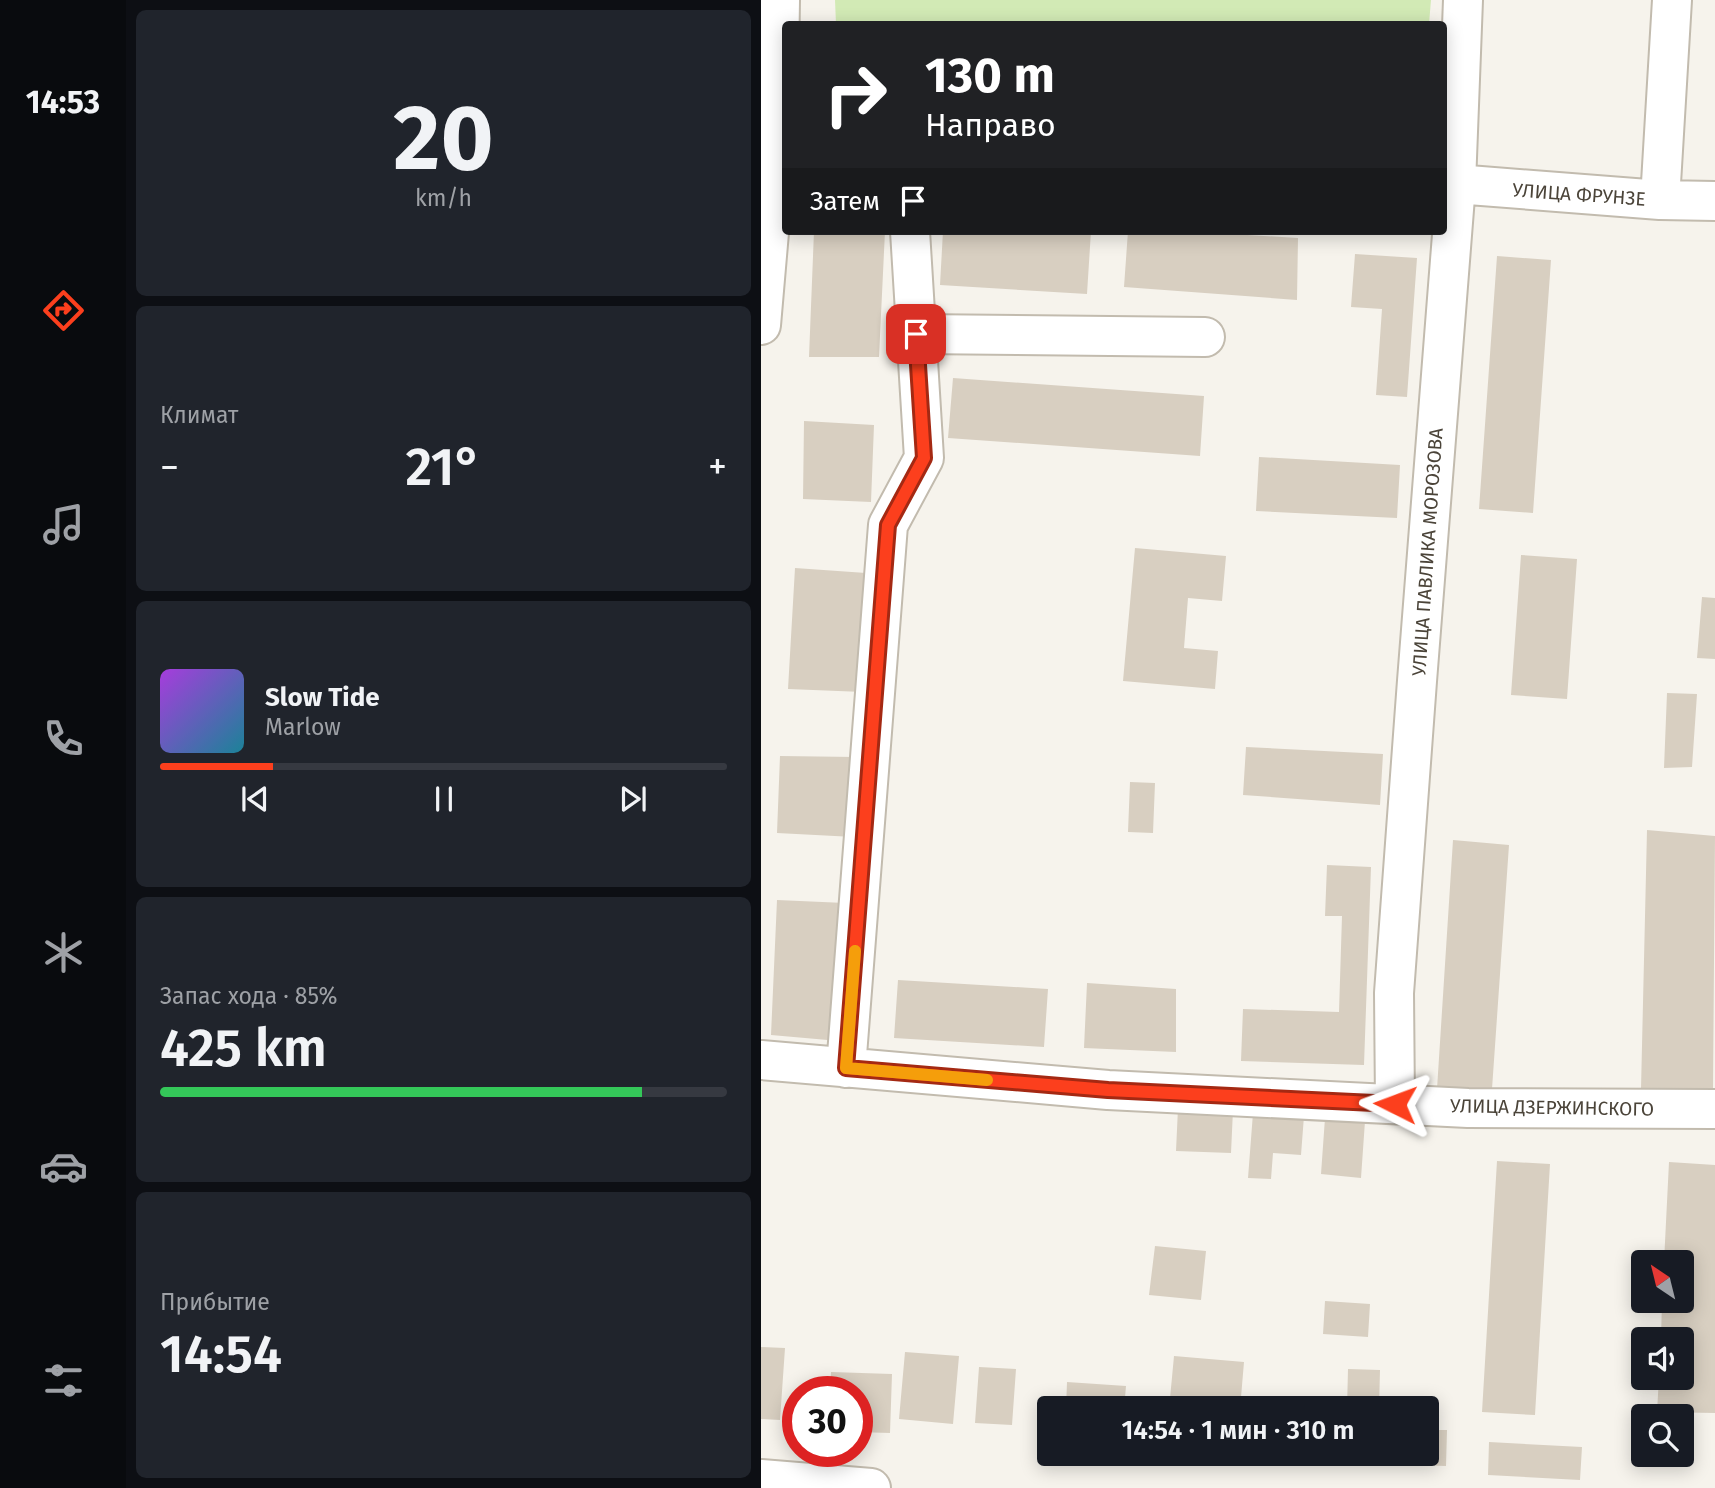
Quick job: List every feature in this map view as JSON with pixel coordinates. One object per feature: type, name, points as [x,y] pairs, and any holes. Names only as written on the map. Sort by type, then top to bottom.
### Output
[{"type":"street","points":[[761,325],[776,121],[780,0]]},
{"type":"street","name":"УЛИЦА ПАВЛИКА МОРОЗОВА","points":[[1447,229],[1463,0]]},
{"type":"street","points":[[1660,200],[1672,0]]},
{"type":"street","name":"УЛИЦА ФРУНЗЕ","points":[[1450,184],[1660,200],[1715,201]]},
{"type":"street","points":[[846,1068],[888,525],[924,458],[910,235]]},
{"type":"street","name":"УЛИЦА ПАВЛИКА МОРОЗОВА","points":[[1395,1104],[1395,979],[1447,235]]},
{"type":"street","points":[[916,334],[1205,337]]},
{"type":"street","name":"УЛИЦА ДЗЕРЖИНСКОГО","points":[[761,1060],[1108,1090],[1468,1108],[1715,1109]]},
{"type":"street","points":[[761,1479],[871,1488]]},
{"type":"green space","points":[[835,0],[1431,0],[1429,21],[836,21]]},
{"type":"building","points":[[814,235],[885,235],[879,357],[809,357]]},
{"type":"building","points":[[943,235],[1091,235],[1087,294],[940,285]]},
{"type":"building","points":[[1128,235],[1248,235],[1298,238],[1297,300],[1124,287]]},
{"type":"building","points":[[1355,254],[1417,258],[1407,397],[1376,395],[1382,309],[1351,307]]},
{"type":"building","points":[[1497,256],[1551,260],[1533,513],[1479,509]]},
{"type":"building","points":[[953,378],[1204,396],[1200,456],[948,438]]},
{"type":"building","points":[[804,421],[874,425],[871,502],[803,499]]},
{"type":"building","points":[[1259,457],[1400,465],[1397,518],[1256,511]]},
{"type":"building","points":[[1135,548],[1226,556],[1222,601],[1188,598],[1184,648],[1218,651],[1215,689],[1123,681]]},
{"type":"building","points":[[1521,555],[1577,559],[1567,699],[1511,695]]},
{"type":"building","points":[[795,568],[866,573],[863,692],[788,689]]},
{"type":"building","points":[[1702,597],[1715,598],[1715,659],[1697,658]]},
{"type":"building","points":[[1667,693],[1697,694],[1692,767],[1664,768]]},
{"type":"building","points":[[1246,747],[1383,754],[1380,805],[1243,795]]},
{"type":"building","points":[[780,756],[856,757],[854,837],[777,833]]},
{"type":"building","points":[[1130,782],[1155,783],[1153,833],[1128,832]]},
{"type":"building","points":[[1647,830],[1715,836],[1713,1089],[1641,1089]]},
{"type":"building","points":[[1453,840],[1509,845],[1492,1089],[1437,1089]]},
{"type":"building","points":[[1327,865],[1371,867],[1364,1065],[1241,1061],[1243,1009],[1339,1012],[1342,916],[1325,916]]},
{"type":"building","points":[[777,900],[845,903],[839,1041],[771,1035]]},
{"type":"building","points":[[898,980],[1048,989],[1044,1047],[894,1038]]},
{"type":"building","points":[[1087,983],[1176,989],[1176,1052],[1084,1048]]},
{"type":"building","points":[[1178,1108],[1233,1110],[1231,1153],[1176,1151]]},
{"type":"building","points":[[1253,1113],[1304,1116],[1301,1155],[1273,1153],[1271,1179],[1248,1178]]},
{"type":"building","points":[[1325,1118],[1365,1121],[1361,1178],[1321,1174]]},
{"type":"building","points":[[1497,1161],[1550,1164],[1535,1415],[1482,1412]]},
{"type":"building","points":[[1669,1162],[1715,1165],[1715,1413],[1694,1413],[1694,1404],[1657,1404],[1658,1390],[1694,1390],[1694,1327],[1661,1327],[1662,1313],[1694,1313],[1694,1250],[1665,1250]]},
{"type":"building","points":[[1155,1246],[1206,1251],[1201,1300],[1149,1295]]},
{"type":"building","points":[[1325,1301],[1370,1304],[1368,1337],[1323,1334]]},
{"type":"building","points":[[761,1347],[785,1348],[780,1420],[761,1419]]},
{"type":"building","points":[[905,1352],[959,1356],[953,1424],[899,1419]]},
{"type":"building","points":[[1174,1356],[1244,1362],[1241,1396],[1170,1396]]},
{"type":"building","points":[[979,1367],[1016,1369],[1012,1425],[975,1423]]},
{"type":"building","points":[[1348,1369],[1380,1370],[1379,1396],[1347,1396]]},
{"type":"building","points":[[831,1372],[892,1374],[890,1433],[873,1432],[873,1376],[831,1376]]},
{"type":"building","points":[[1067,1382],[1126,1386],[1125,1396],[1066,1396]]},
{"type":"building","points":[[1439,1430],[1447,1430],[1446,1466],[1439,1466]]},
{"type":"building","points":[[1489,1442],[1582,1447],[1580,1480],[1488,1475]]},
{"type":"slow traffic","points":[[855,951],[846,1068],[987,1080]]},
{"type":"route","points":[[916,334],[924,458],[888,525],[846,1068],[1108,1090],[1395,1104]]}]
